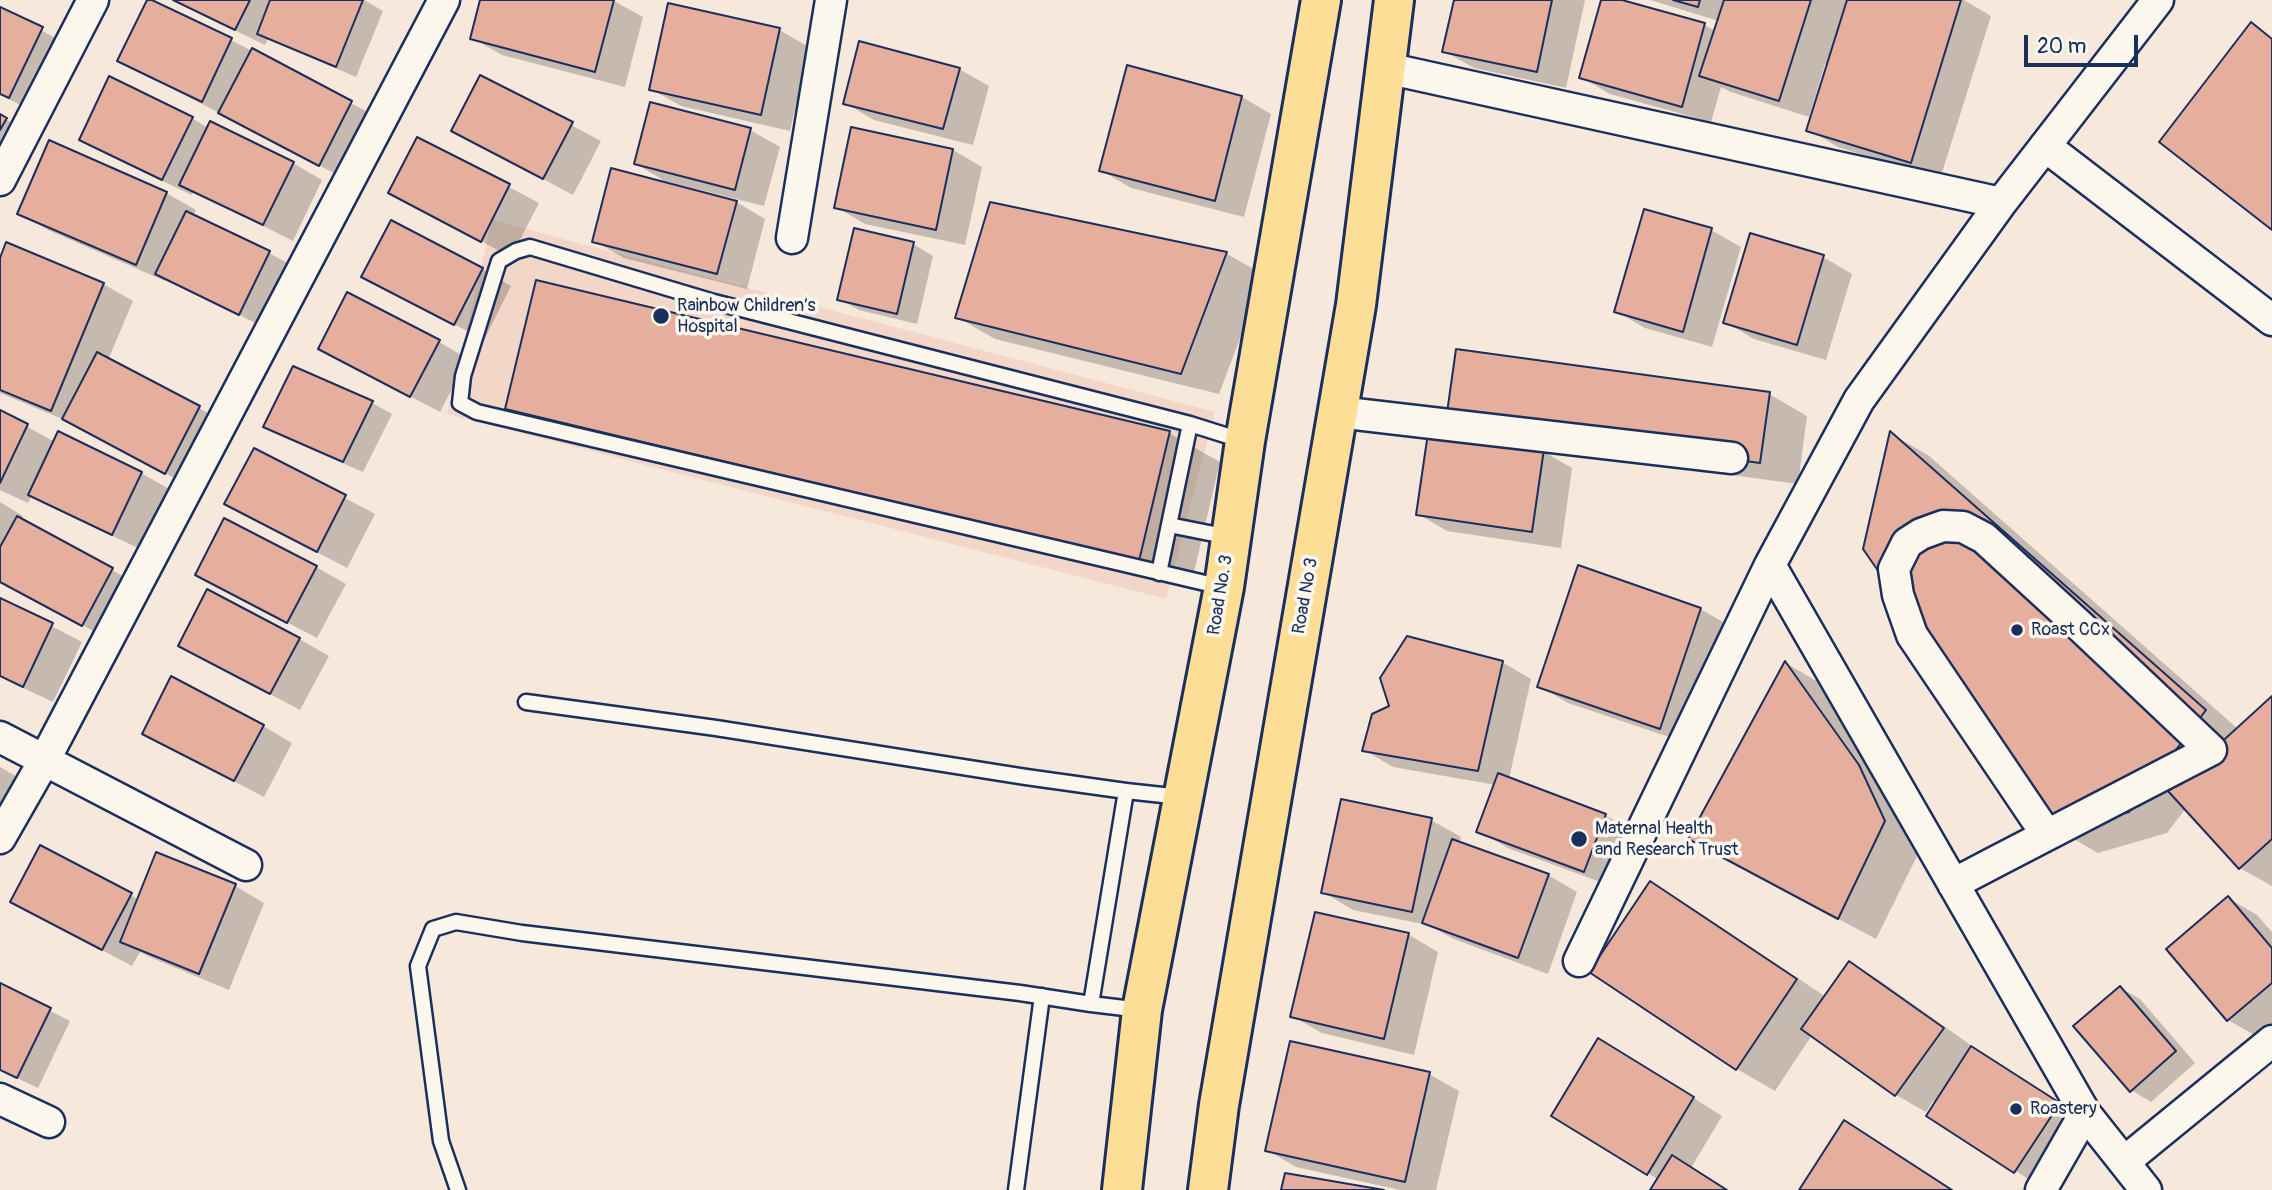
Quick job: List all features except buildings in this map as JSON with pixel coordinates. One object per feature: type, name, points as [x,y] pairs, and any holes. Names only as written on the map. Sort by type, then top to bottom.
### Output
[{"type":"main road","name":"Road No. 3","points":[[1122,1190],[1142,1010],[1224,587],[1245,441],[1321,0]]},
{"type":"main road","name":"Road No 3","points":[[1208,1190],[1219,1105],[1356,305],[1394,0]]},
{"type":"street","points":[[0,180],[93,0]]},
{"type":"street","points":[[0,838],[44,761],[444,0]]},
{"type":"street","points":[[792,238],[831,0]]},
{"type":"street","points":[[1579,961],[1770,565],[1859,400],[2001,203],[2158,0]]},
{"type":"street","points":[[1386,68],[2001,203]]},
{"type":"street","points":[[2045,146],[2272,320]]},
{"type":"street","points":[[1338,412],[1732,458]]},
{"type":"street","points":[[1953,884],[2211,750],[1984,538],[1963,527],[1943,526],[1921,534],[1908,543],[1894,569],[1912,635],[2047,835]]},
{"type":"street","points":[[1770,565],[2085,1113],[2146,1190]]},
{"type":"street","points":[[0,737],[246,865]]},
{"type":"street","points":[[2124,1162],[2272,1041]]},
{"type":"street","points":[[0,1099],[49,1122]]},
{"type":"street","points":[[2041,1190],[2085,1113]]},
{"type":"lane","points":[[1224,587],[477,412],[460,402],[463,376],[499,261],[516,251],[530,247],[714,302],[1190,424],[1245,441]]},
{"type":"lane","points":[[1159,573],[1190,424]]},
{"type":"lane","points":[[1169,525],[1230,537]]},
{"type":"lane","points":[[526,702],[716,728],[1026,777],[1183,797]]},
{"type":"lane","points":[[1091,1004],[1126,791]]},
{"type":"lane","points":[[458,1190],[441,1141],[418,966],[433,929],[456,922],[522,933],[1142,1010]]},
{"type":"lane","points":[[1016,1190],[1042,996]]},
{"type":"shaded area","name":"Rainbow Children’s Hospital","points":[[492,220],[1215,412],[1166,599],[447,414]]},
{"type":"place","name":"Rainbow Children’s Hospital","points":[[661,316]]},
{"type":"place","name":"Roast CCx","points":[[2017,630]]},
{"type":"place","name":"Maternal Health and Research Trust","points":[[1579,839]]},
{"type":"place","name":"Roastery","points":[[2016,1109]]}]
